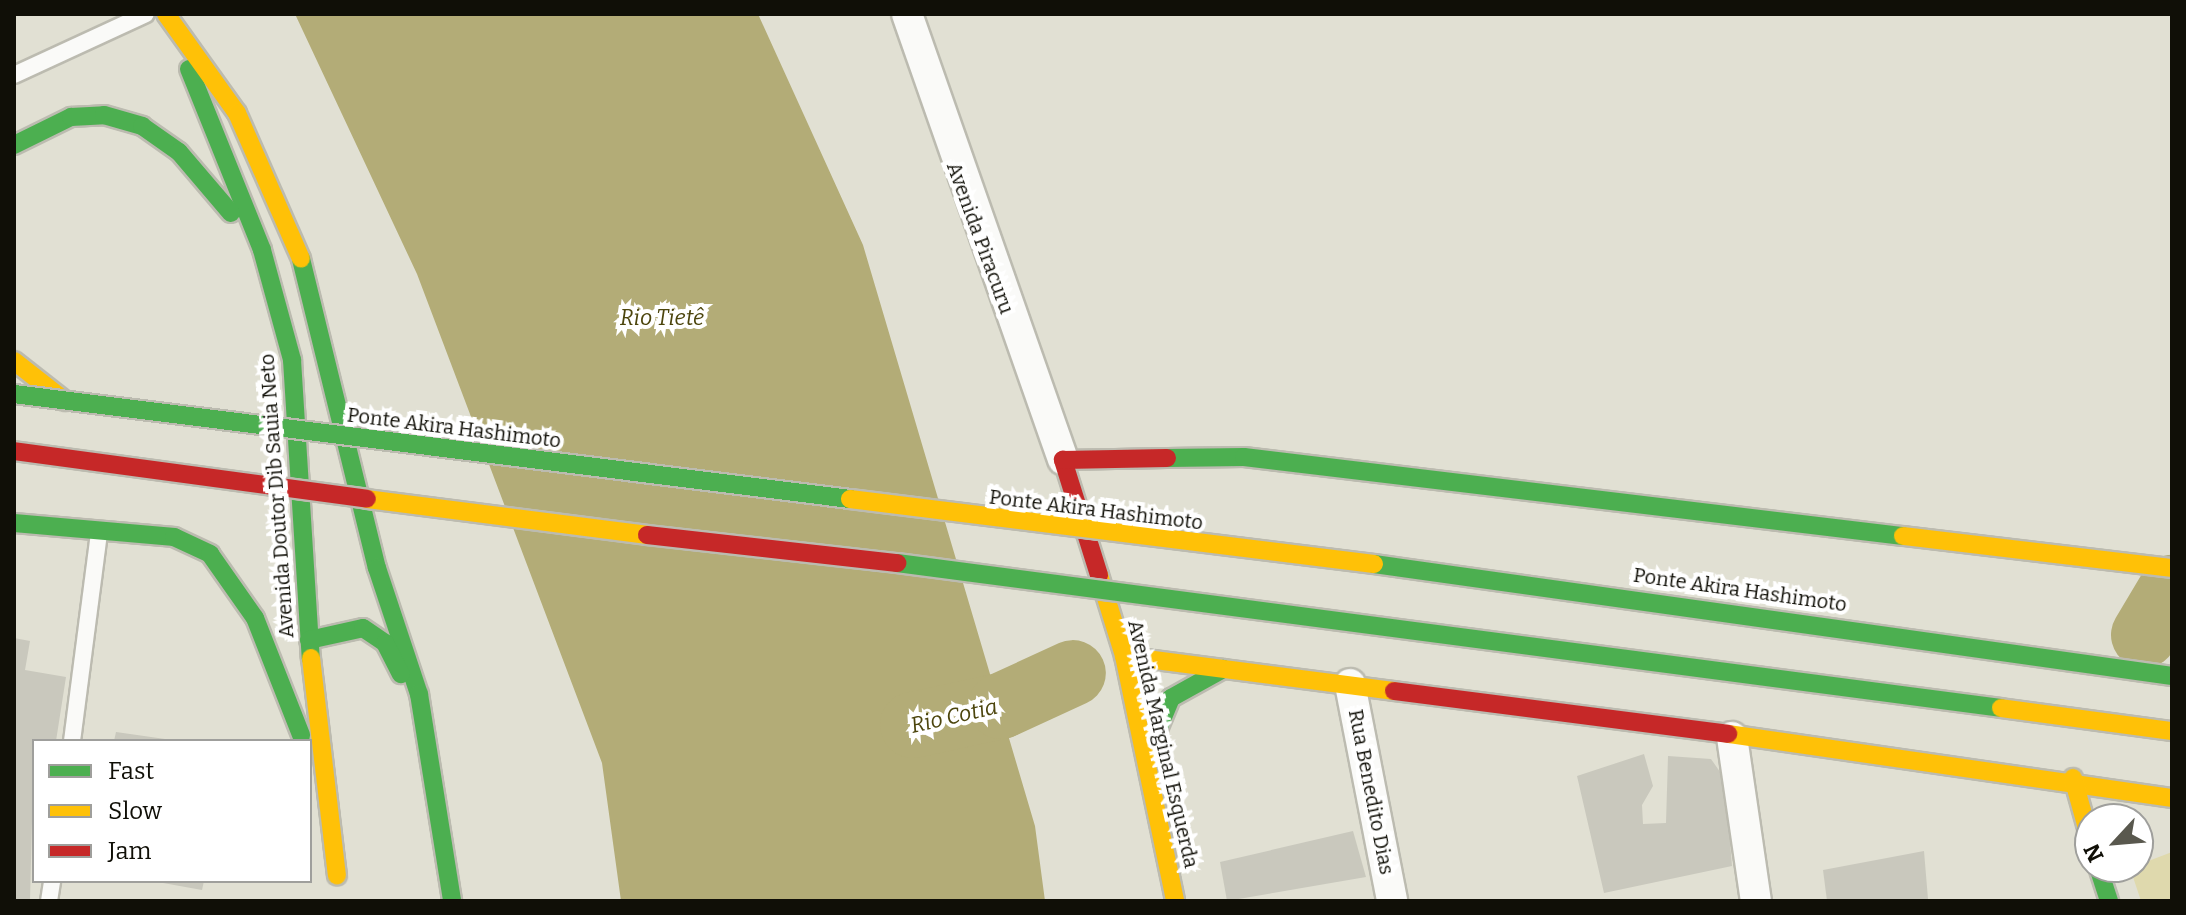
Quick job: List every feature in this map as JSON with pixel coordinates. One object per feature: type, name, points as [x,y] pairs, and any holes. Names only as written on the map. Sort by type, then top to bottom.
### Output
[{"type":"main road","points":[[166,14],[178,36],[237,113],[297,241],[377,568],[419,694],[452,901]]},
{"type":"main road","name":"Avenida Doutor Dib Sauia Neto","points":[[178,36],[262,250],[292,360],[309,640],[337,875]]},
{"type":"main road","points":[[14,145],[71,117],[104,115],[142,126],[179,152],[262,250]]},
{"type":"main road","points":[[14,361],[65,401]]},
{"type":"main road","name":"Ponte Akira Hashimoto","points":[[14,394],[1670,601],[2172,676]]},
{"type":"main road","points":[[14,451],[589,529],[1061,581],[2172,731]]},
{"type":"main road","points":[[1063,460],[1244,457],[2172,568]]},
{"type":"main road","name":"Avenida Marginal Esquerda","points":[[1063,460],[1124,656],[1175,901]]},
{"type":"main road","points":[[14,523],[174,537],[210,554],[255,618],[302,739]]},
{"type":"main road","points":[[309,640],[363,628],[397,662],[446,867]]},
{"type":"main road","points":[[1124,656],[1732,737],[2073,778],[2172,798]]},
{"type":"main road","points":[[1146,758],[1171,698],[1223,669]]},
{"type":"main road","points":[[312,774],[342,901]]},
{"type":"main road","points":[[2073,778],[2080,803]]},
{"type":"street","name":"Avenida Piracuru","points":[[907,14],[941,128],[1063,460]]},
{"type":"street","name":"Rua Benedito Dias","points":[[1350,684],[1392,901]]},
{"type":"street","points":[[1732,737],[1756,901]]},
{"type":"lane","points":[[14,75],[146,14]]},
{"type":"lane","points":[[72,739],[99,530]]},
{"type":"shaded area","points":[[2172,852],[2172,901],[2141,901],[2135,883],[2154,883],[2154,859]]},
{"type":"water","name":"Rio Tietê","points":[[295,14],[758,14],[863,245],[1035,826],[1045,901],[621,901],[602,763],[417,274]]},
{"type":"building","points":[[14,638],[30,641],[25,670],[66,677],[56,739],[32,739],[30,901],[14,901]]},
{"type":"building","points":[[116,732],[165,739],[114,739]]},
{"type":"building","points":[[1644,754],[1653,786],[1642,805],[1643,824],[1666,823],[1668,756],[1711,759],[1725,779],[1732,866],[1604,893],[1577,776]]},
{"type":"building","points":[[1353,831],[1366,877],[1227,901],[1220,862]]},
{"type":"building","points":[[1924,851],[1928,899],[1827,901],[1823,870]]},
{"type":"building","points":[[163,883],[204,883],[202,890]]},
{"type":"waterway","name":"Rio Cotia","points":[[2144,635],[2172,588]]},
{"type":"waterway","name":"Rio Cotia","points":[[913,725],[1001,706],[1073,673]]},
{"type":"traffic: fast","points":[[189,69],[262,250],[292,360],[311,658]]},
{"type":"traffic: fast","points":[[14,145],[71,117],[104,115],[142,126],[179,152],[231,213]]},
{"type":"traffic: fast","points":[[301,259],[377,568],[419,694],[452,901]]},
{"type":"traffic: fast","points":[[14,394],[850,499]]},
{"type":"traffic: fast","points":[[1167,458],[1244,457],[1903,536]]},
{"type":"traffic: fast","points":[[14,523],[174,537],[210,554],[255,618],[301,735]]},
{"type":"traffic: fast","points":[[897,563],[2001,708]]},
{"type":"traffic: fast","points":[[1374,564],[2172,676]]},
{"type":"traffic: fast","points":[[309,640],[363,628],[385,643],[401,674]]},
{"type":"traffic: fast","points":[[1146,758],[1171,698],[1223,669]]},
{"type":"traffic: fast","points":[[2103,883],[2109,901]]},
{"type":"traffic: slow","points":[[166,14],[237,113],[301,259]]},
{"type":"traffic: slow","points":[[14,361],[65,401]]},
{"type":"traffic: slow","points":[[367,499],[647,535]]},
{"type":"traffic: slow","points":[[850,499],[1374,564]]},
{"type":"traffic: slow","points":[[1903,536],[2172,568]]},
{"type":"traffic: slow","points":[[1099,575],[1124,656],[1175,901]]},
{"type":"traffic: slow","points":[[1124,656],[1394,691]]},
{"type":"traffic: slow","points":[[311,658],[337,875]]},
{"type":"traffic: slow","points":[[2001,708],[2172,731]]},
{"type":"traffic: slow","points":[[1728,734],[2172,798]]},
{"type":"traffic: slow","points":[[2073,778],[2080,803]]},
{"type":"traffic: jam","points":[[14,451],[367,499]]},
{"type":"traffic: jam","points":[[1099,575],[1063,460],[1167,458]]},
{"type":"traffic: jam","points":[[647,535],[897,563]]},
{"type":"traffic: jam","points":[[1394,691],[1728,734]]}]
